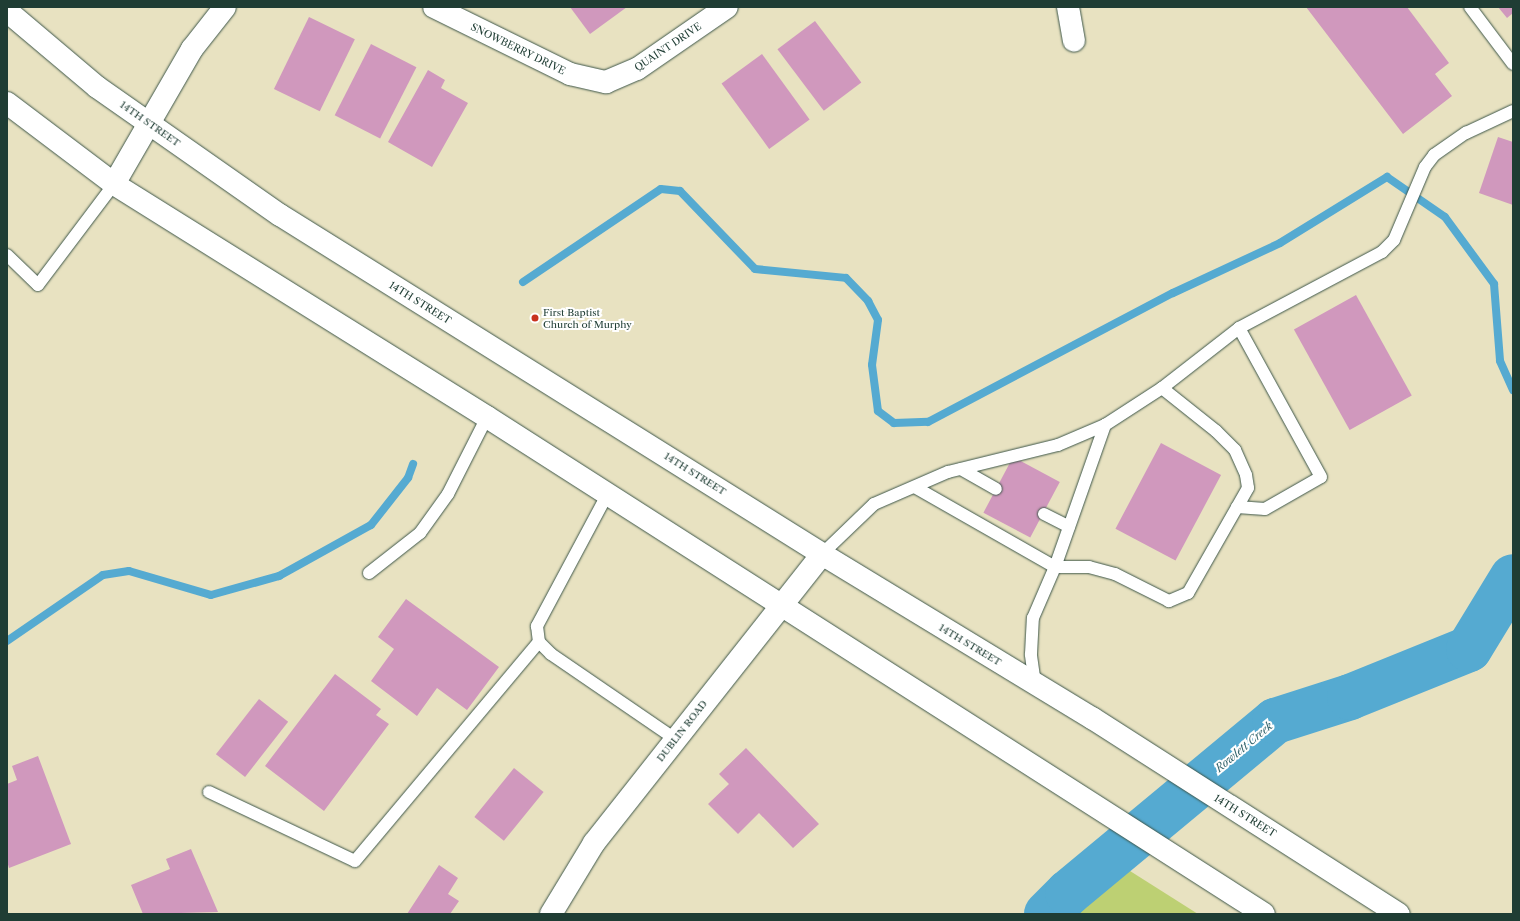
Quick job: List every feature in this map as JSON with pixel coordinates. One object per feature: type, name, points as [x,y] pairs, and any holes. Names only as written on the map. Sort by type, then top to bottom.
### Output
[{"type":"main road","points":[[114,184],[192,49],[225,7]]},
{"type":"main road","name":"SNOWBERRY DRIVE","points":[[434,7],[570,74],[606,82]]},
{"type":"main road","name":"QUAINT DRIVE","points":[[606,82],[637,69],[727,7]]},
{"type":"main road","points":[[1068,7],[1074,40]]},
{"type":"main road","name":"14TH STREET","points":[[7,11],[97,87],[287,220],[822,554],[1092,718],[1399,914]]},
{"type":"main road","points":[[7,103],[114,184],[487,417],[779,606],[1264,914]]},
{"type":"main road","name":"DUBLIN ROAD","points":[[551,914],[594,843],[779,606],[822,554]]},
{"type":"lane","points":[[1470,7],[1513,64]]},
{"type":"lane","points":[[822,554],[874,504],[961,469],[1058,445],[1105,425],[1162,388],[1239,328],[1382,252],[1394,240],[1425,167],[1434,155],[1466,133],[1513,111]]},
{"type":"lane","points":[[9,261],[38,285],[114,184]]},
{"type":"lane","points":[[1237,507],[1265,509],[1321,477],[1239,328]]},
{"type":"lane","points":[[915,487],[1055,567],[1089,567],[1115,574],[1169,601],[1188,593],[1248,488],[1246,475],[1235,450],[1216,431],[1162,388]]},
{"type":"lane","points":[[369,573],[420,533],[448,494],[487,417]]},
{"type":"lane","points":[[1035,684],[1031,654],[1033,618],[1055,567],[1105,425]]},
{"type":"lane","points":[[961,469],[996,489]]},
{"type":"lane","points":[[607,495],[537,626],[539,642],[551,654],[675,739]]},
{"type":"lane","points":[[1044,514],[1069,527]]},
{"type":"lane","points":[[209,792],[355,861],[539,642]]},
{"type":"green space","points":[[1119,864],[1198,914],[1070,914]]},
{"type":"building","points":[[570,7],[627,7],[590,34]]},
{"type":"building","points":[[1306,7],[1407,7],[1449,63],[1435,74],[1452,96],[1403,134]]},
{"type":"building","points":[[1498,7],[1513,7],[1513,13],[1507,18]]},
{"type":"building","points":[[309,17],[355,39],[320,111],[274,89]]},
{"type":"building","points":[[815,21],[861,82],[824,111],[777,49]]},
{"type":"building","points":[[371,44],[416,67],[380,138],[335,115]]},
{"type":"building","points":[[762,54],[810,120],[769,149],[722,83]]},
{"type":"building","points":[[428,70],[445,80],[441,88],[468,103],[432,167],[388,142]]},
{"type":"building","points":[[1498,137],[1513,142],[1513,205],[1479,193]]},
{"type":"building","points":[[1356,295],[1412,396],[1350,430],[1294,329]]},
{"type":"building","points":[[1161,443],[1221,475],[1176,561],[1115,529]]},
{"type":"building","points":[[1013,457],[1060,482],[1030,538],[983,513]]},
{"type":"building","points":[[406,599],[499,667],[467,710],[437,688],[417,716],[371,681],[394,649],[378,637]]},
{"type":"building","points":[[335,674],[381,709],[376,715],[389,724],[324,811],[265,766]]},
{"type":"building","points":[[259,699],[288,722],[245,777],[216,754]]},
{"type":"building","points":[[746,748],[819,824],[793,848],[759,813],[738,834],[708,804],[729,784],[719,774]]},
{"type":"building","points":[[38,756],[71,844],[9,868],[7,861],[7,784],[17,780],[12,766]]},
{"type":"building","points":[[514,768],[544,792],[504,841],[474,817]]},
{"type":"building","points":[[191,849],[218,912],[143,914],[131,885],[170,869],[166,859]]},
{"type":"building","points":[[439,865],[458,878],[448,894],[459,901],[450,914],[407,914]]},
{"type":"waterway","points":[[523,282],[661,189],[680,191],[755,269],[846,278],[868,301],[878,320],[872,365],[878,411],[894,423],[928,422],[1173,293],[1280,243],[1387,177],[1445,217],[1494,284],[1500,361],[1513,390]]},
{"type":"waterway","points":[[7,641],[103,575],[129,571],[211,595],[279,576],[371,525],[408,478],[413,464]]},
{"type":"waterway","name":"Rowlett Creek","points":[[1047,914],[1068,893],[1275,721],[1350,697],[1469,649],[1513,577]]},
{"type":"place","name":"First Baptist Church of Murphy","points":[[535,318]]}]
